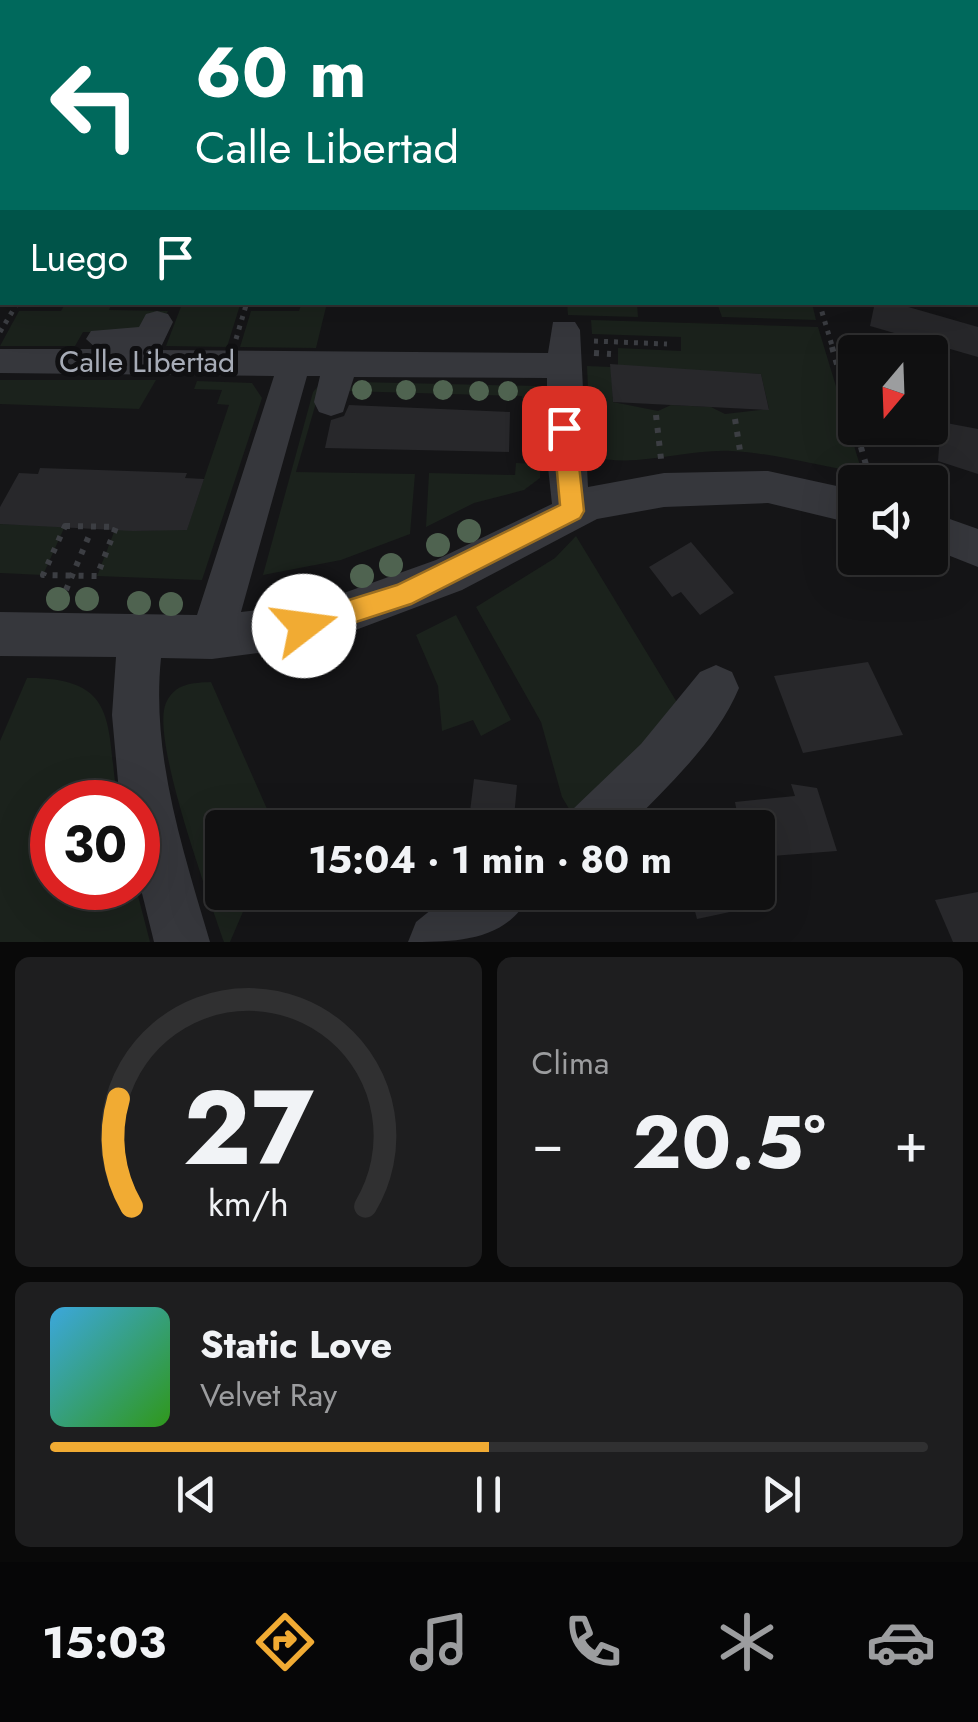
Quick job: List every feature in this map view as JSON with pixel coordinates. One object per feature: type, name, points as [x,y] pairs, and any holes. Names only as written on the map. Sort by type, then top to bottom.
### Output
[{"type":"street","points":[[83,361],[94,339],[150,339],[157,322]]},
{"type":"street","points":[[572,511],[562,366],[576,335]]},
{"type":"street","name":"Calle Libertad","points":[[0,361],[83,361],[186,376],[294,364],[562,366]]},
{"type":"street","points":[[212,637],[294,364]]},
{"type":"street","points":[[331,402],[340,364]]},
{"type":"street","points":[[0,634],[141,638],[260,635],[362,610],[447,576],[572,511],[618,497],[722,486],[768,487],[838,504]]},
{"type":"street","points":[[948,537],[978,548]]},
{"type":"street","points":[[141,638],[133,696],[140,767],[182,942]]},
{"type":"street","points":[[608,810],[658,761],[716,688]]},
{"type":"street","points":[[436,942],[475,910]]},
{"type":"path","points":[[0,332],[16,305]]},
{"type":"path","points":[[234,347],[247,305]]},
{"type":"path","points":[[820,305],[866,465]]},
{"type":"path","points":[[576,335],[667,344]]},
{"type":"path","points":[[656,415],[660,455]]},
{"type":"path","points":[[736,419],[740,452]]},
{"type":"path","points":[[64,526],[116,527],[97,576],[72,576],[44,575],[64,526]]},
{"type":"path","points":[[66,590],[91,531]]},
{"type":"shaded area","points":[[64,305],[111,305],[109,310],[168,311],[162,321],[143,331],[83,332],[75,346],[0,346],[19,311],[61,311]]},
{"type":"shaded area","points":[[182,305],[240,305],[227,347],[166,346]]},
{"type":"shaded area","points":[[301,305],[327,305],[316,348],[240,347],[251,311],[299,311]]},
{"type":"shaded area","points":[[567,305],[637,305],[638,317],[568,315]]},
{"type":"shaded area","points":[[718,305],[812,305],[816,320],[722,317]]},
{"type":"shaded area","points":[[591,320],[818,327],[838,393],[838,445],[854,445],[860,465],[838,465],[838,468],[731,451],[642,460],[591,456],[587,366],[611,367],[613,402],[658,411],[671,405],[711,407],[725,414],[769,409],[761,374],[618,367],[618,348],[681,351],[681,337],[592,334]]},
{"type":"shaded area","points":[[0,380],[156,380],[139,409],[0,404]]},
{"type":"shaded area","points":[[197,381],[252,383],[262,398],[202,580],[97,576],[116,527],[133,531],[187,529],[229,405],[217,404],[222,390],[194,389]]},
{"type":"shaded area","points":[[322,382],[296,472],[415,474],[410,534],[341,560],[263,575],[313,392]]},
{"type":"shaded area","points":[[358,382],[538,386],[542,391],[540,452],[529,451],[530,414],[523,413],[522,396],[347,391]]},
{"type":"shaded area","points":[[516,463],[540,464],[540,478],[524,490],[474,503],[426,527],[429,473],[515,475]]},
{"type":"shaded area","points":[[0,524],[65,526],[43,575],[0,573]]},
{"type":"shaded area","points":[[576,536],[681,709],[581,810],[570,810],[562,797],[541,722],[476,607],[555,558]]},
{"type":"shaded area","points":[[456,615],[511,720],[481,736],[473,720],[442,731],[438,686],[416,635]]},
{"type":"shaded area","points":[[27,678],[58,680],[80,687],[95,698],[109,730],[115,780],[30,780],[30,910],[142,910],[150,942],[0,942],[0,741]]},
{"type":"shaded area","points":[[211,682],[267,810],[205,810],[205,884],[174,783],[163,722],[166,703],[174,691]]},
{"type":"shaded area","points":[[214,910],[244,910],[230,942],[224,942]]},
{"type":"building","points":[[874,305],[901,305],[978,327],[978,357],[948,348],[948,335],[901,335],[870,326]]},
{"type":"building","points":[[610,364],[761,374],[769,410],[613,402]]},
{"type":"building","points":[[349,405],[510,412],[509,452],[325,448],[331,420],[344,416]]},
{"type":"building","points":[[948,423],[978,429],[978,474],[938,461],[939,445],[948,445]]},
{"type":"building","points":[[40,468],[187,473],[185,478],[204,479],[187,530],[0,524],[0,507],[19,473],[38,474]]},
{"type":"building","points":[[691,542],[734,593],[700,615],[681,592],[672,597],[649,567]]},
{"type":"building","points":[[868,662],[903,735],[803,753],[774,676]]},
{"type":"building","points":[[474,779],[517,785],[515,810],[470,810]]},
{"type":"building","points":[[791,784],[817,788],[837,851],[775,856],[775,810],[737,810],[735,802],[795,796]]},
{"type":"building","points":[[978,892],[978,942],[953,942],[935,900]]},
{"type":"building","points":[[695,910],[740,910],[697,919]]},
{"type":"route","points":[[304,626],[402,596],[572,511],[564,428]]}]
